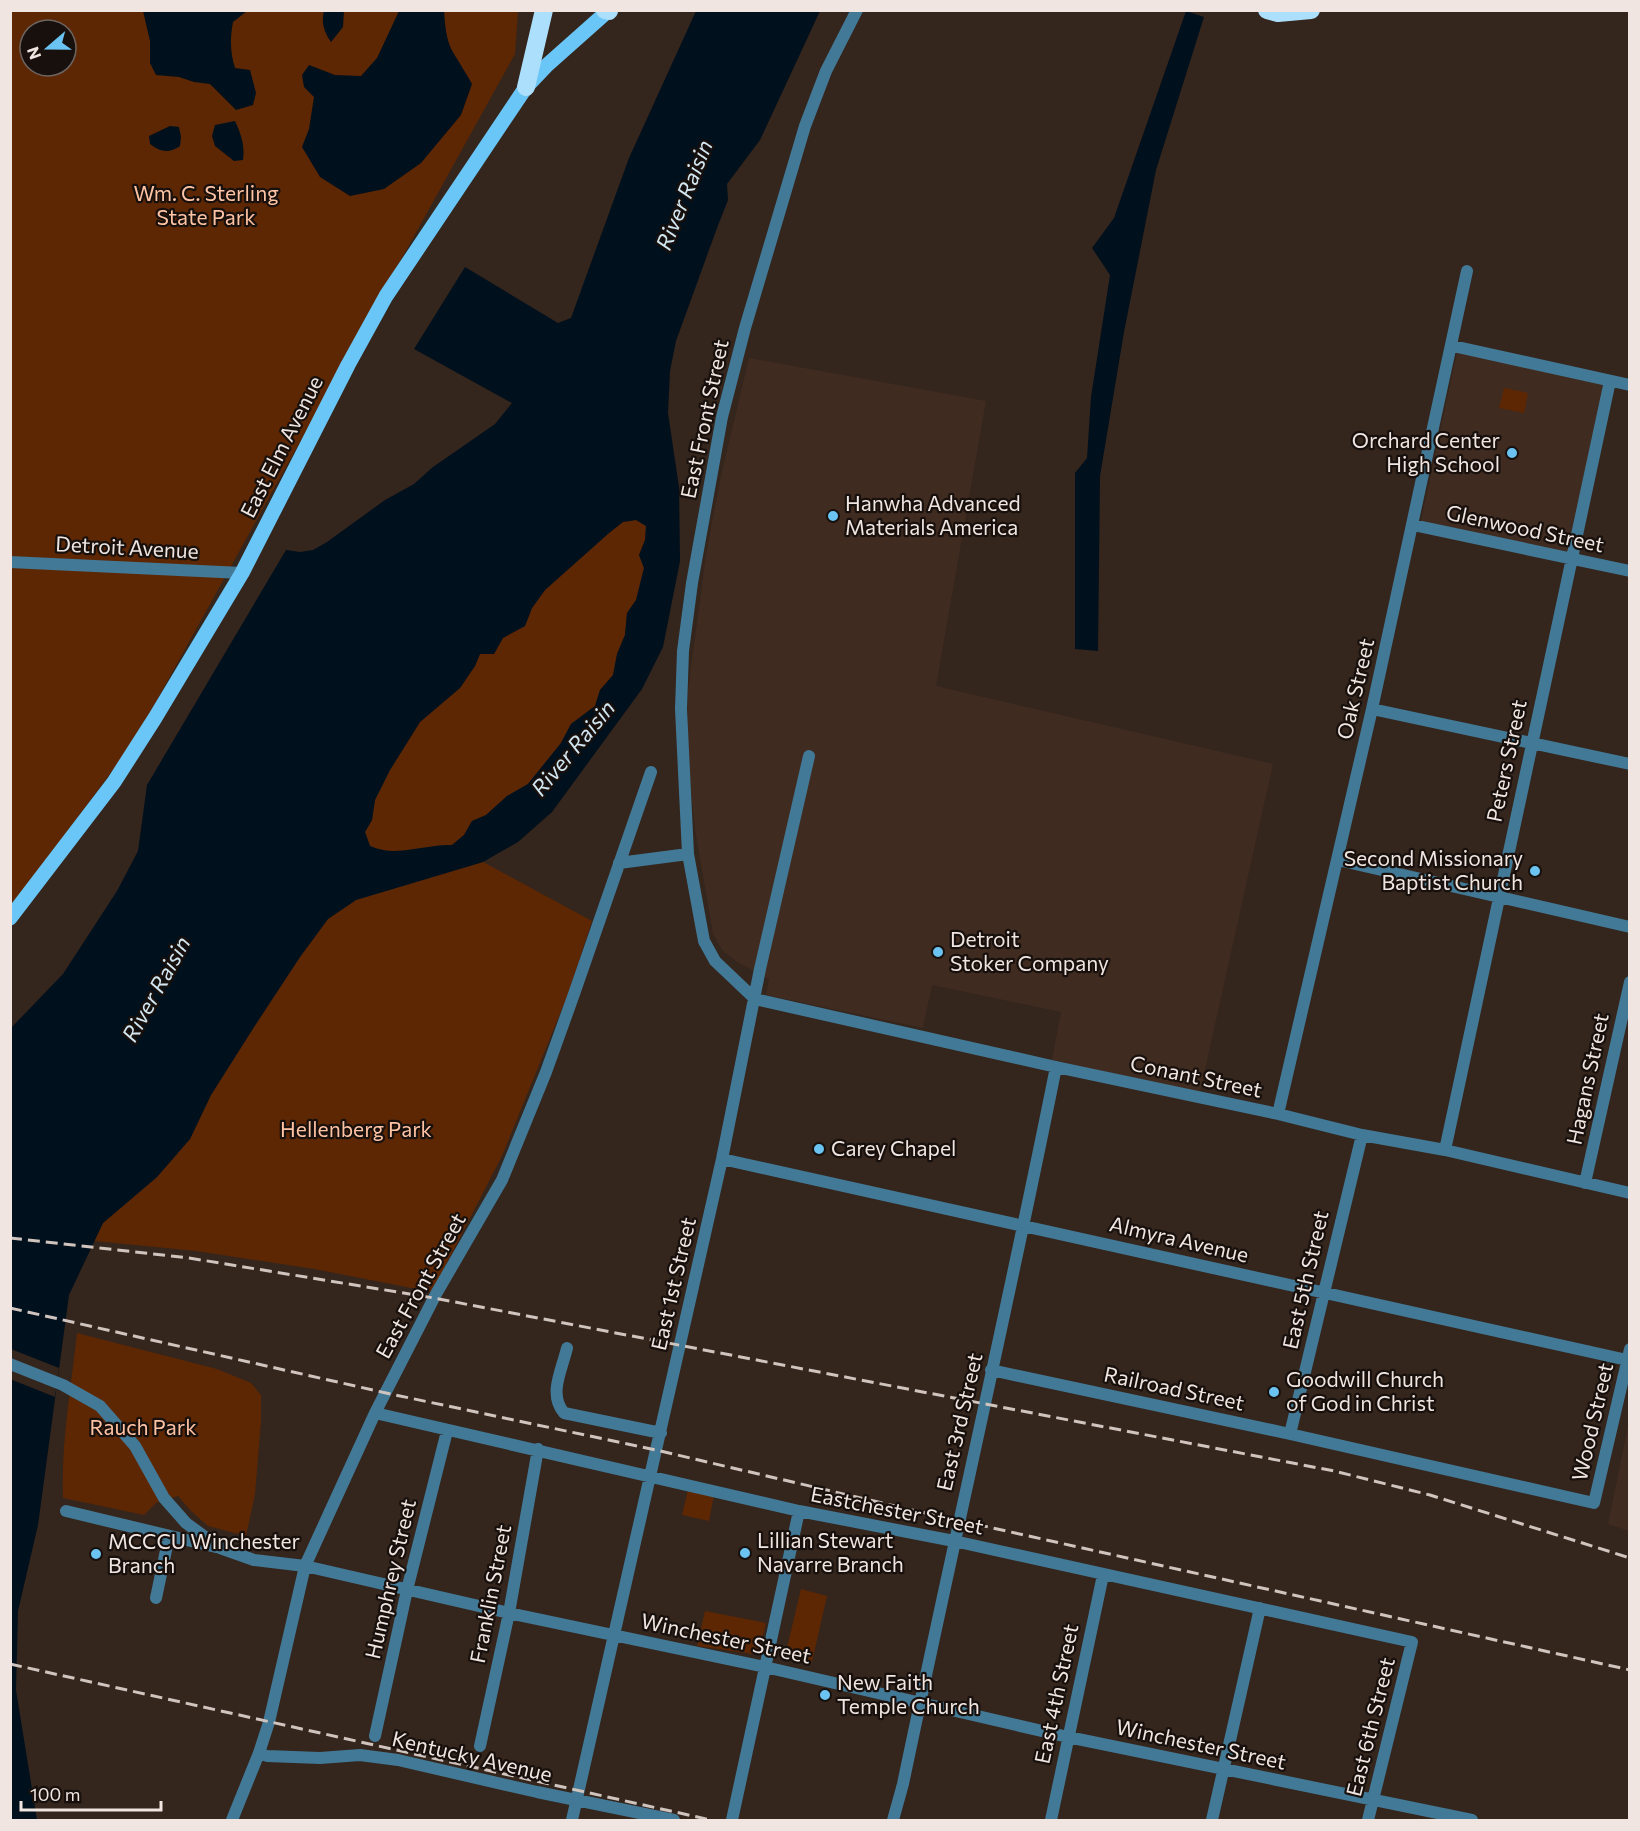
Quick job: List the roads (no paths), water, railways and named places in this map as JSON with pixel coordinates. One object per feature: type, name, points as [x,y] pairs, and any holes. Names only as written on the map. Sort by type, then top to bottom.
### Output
[{"type":"highway","points":[[526,87],[544,10]]},
{"type":"highway","points":[[604,10],[609,11]]},
{"type":"highway","points":[[1267,10],[1278,13],[1311,10]]},
{"type":"main road","name":"East Elm Avenue","points":[[10,918],[114,782],[242,573],[348,365],[386,296],[526,87],[546,66],[609,11]]},
{"type":"street","name":"East Front Street","points":[[755,999],[715,962],[704,941],[688,854],[681,709],[683,651],[692,584],[722,417],[754,294],[806,126],[826,71],[856,10]]},
{"type":"street","name":"Oak Street","points":[[1278,1114],[1372,709],[1453,346],[1467,272]]},
{"type":"street","points":[[1453,346],[1629,385]]},
{"type":"street","name":"Peters Street","points":[[1445,1150],[1610,381]]},
{"type":"street","name":"Glenwood Street","points":[[1413,525],[1629,571]]},
{"type":"street","name":"Detroit Avenue","points":[[10,562],[242,573]]},
{"type":"street","points":[[1372,709],[1629,764]]},
{"type":"street","name":"East 1st Street","points":[[572,1821],[722,1159],[809,756]]},
{"type":"street","name":"East Front Street","points":[[232,1821],[259,1754],[272,1712],[305,1566],[375,1413],[436,1294],[502,1180],[546,1072],[651,771]]},
{"type":"street","points":[[619,863],[688,854]]},
{"type":"street","points":[[1338,860],[1629,927]]},
{"type":"street","name":"Hagans Street","points":[[1585,1183],[1629,982]]},
{"type":"street","name":"Conant Street","points":[[755,999],[1278,1114],[1362,1135],[1445,1150],[1629,1193]]},
{"type":"street","name":"East 3rd Street","points":[[893,1821],[1024,1225],[1056,1067]]},
{"type":"street","name":"East 5th Street","points":[[1290,1434],[1362,1135]]},
{"type":"street","name":"Almyra Avenue","points":[[722,1159],[1323,1292],[1628,1354]]},
{"type":"street","points":[[567,1348],[555,1394],[559,1407],[564,1413],[661,1433]]},
{"type":"street","name":"Wood Street","points":[[1594,1503],[1628,1354]]},
{"type":"street","name":"Winchester Street","points":[[10,1364],[63,1385],[99,1406],[135,1446],[164,1498],[186,1523],[220,1548]]},
{"type":"street","name":"Railroad Street","points":[[991,1370],[1290,1434],[1594,1503]]},
{"type":"street","name":"Eastchester Street","points":[[375,1413],[800,1511],[954,1541],[1412,1642]]},
{"type":"street","name":"Humphrey Street","points":[[375,1736],[407,1590],[447,1431]]},
{"type":"street","name":"Franklin Street","points":[[480,1746],[510,1613],[538,1449]]},
{"type":"street","name":"Winchester Street","points":[[66,1511],[220,1548],[254,1560],[305,1566],[510,1613],[765,1667],[1068,1737],[1472,1821]]},
{"type":"street","points":[[732,1821],[800,1511]]},
{"type":"street","points":[[156,1598],[169,1536]]},
{"type":"street","name":"East 4th Street","points":[[1051,1821],[1103,1575]]},
{"type":"street","points":[[1212,1821],[1260,1608]]},
{"type":"street","name":"East 6th Street","points":[[1368,1821],[1412,1642]]},
{"type":"street","name":"Kentucky Avenue","points":[[259,1754],[320,1758],[360,1755],[380,1757],[674,1821]]},
{"type":"water","points":[[143,11],[247,11],[233,22],[231,45],[235,68],[250,70],[256,93],[253,105],[236,110],[210,84],[179,77],[156,75],[150,63],[150,41]]},
{"type":"water","points":[[324,11],[344,11],[343,27],[331,42],[324,27]]},
{"type":"water","points":[[399,11],[444,11],[449,44],[472,84],[461,115],[421,163],[384,189],[350,196],[320,177],[302,147],[309,129],[314,97],[304,87],[302,75],[309,65],[335,75],[361,76],[377,58]]},
{"type":"water","name":"River Raisin","points":[[696,11],[820,11],[760,140],[727,184],[728,200],[676,341],[670,371],[668,413],[679,487],[680,561],[663,647],[642,689],[552,812],[518,842],[483,862],[356,900],[328,919],[300,957],[211,1095],[190,1139],[157,1177],[103,1223],[69,1295],[38,1525],[18,1611],[16,1690],[37,1820],[11,1820],[11,1028],[63,974],[117,891],[138,851],[147,785],[286,550],[300,552],[313,550],[327,542],[385,500],[414,484],[433,467],[495,424],[512,403],[414,349],[465,267],[558,323],[571,318],[629,158]],"holes":[[[636,520],[646,526],[645,540],[639,555],[644,568],[636,600],[627,613],[625,635],[617,654],[613,675],[600,690],[595,706],[571,724],[561,743],[528,784],[507,796],[486,815],[472,821],[464,835],[452,845],[400,851],[370,846],[365,832],[372,820],[375,800],[390,770],[420,722],[460,688],[480,654],[494,654],[503,638],[525,626],[532,608],[545,590],[609,533],[623,522]]]},
{"type":"water","points":[[1186,11],[1204,17],[1156,170],[1124,332],[1100,476],[1098,651],[1075,649],[1075,473],[1087,458],[1091,397],[1110,275],[1092,248],[1114,218]]},
{"type":"water","points":[[235,121],[242,140],[243,160],[234,161],[215,146],[212,136],[215,125]]},
{"type":"water","points":[[170,126],[179,127],[180,146],[165,151],[150,144],[149,136]]},
{"type":"railway","points":[[10,1238],[189,1258],[434,1298],[1334,1471],[1430,1495],[1630,1558]]},
{"type":"railway","points":[[10,1308],[386,1393],[656,1450],[912,1510],[1630,1670]]},
{"type":"railway","points":[[10,1664],[711,1820]]},
{"type":"place","name":"Orchard Center High School","points":[[1512,453]]},
{"type":"place","name":"Hanwha Advanced Materials America","points":[[833,516]]},
{"type":"place","name":"Second Missionary Baptist Church","points":[[1535,871]]},
{"type":"place","name":"Detroit Stoker Company","points":[[938,952]]},
{"type":"place","name":"Carey Chapel","points":[[819,1149]]},
{"type":"place","name":"Goodwill Church of God in Christ","points":[[1274,1392]]},
{"type":"place","name":"Lillian Stewart Navarre Branch","points":[[745,1553]]},
{"type":"place","name":"MCCCU Winchester Branch","points":[[96,1554]]},
{"type":"place","name":"New Faith Temple Church","points":[[825,1695]]},
{"type":"park label","name":"Wm. C. Sterling State Park","points":[[206,206]]},
{"type":"park label","name":"Hellenberg Park","points":[[356,1130]]},
{"type":"park label","name":"Rauch Park","points":[[143,1428]]}]
